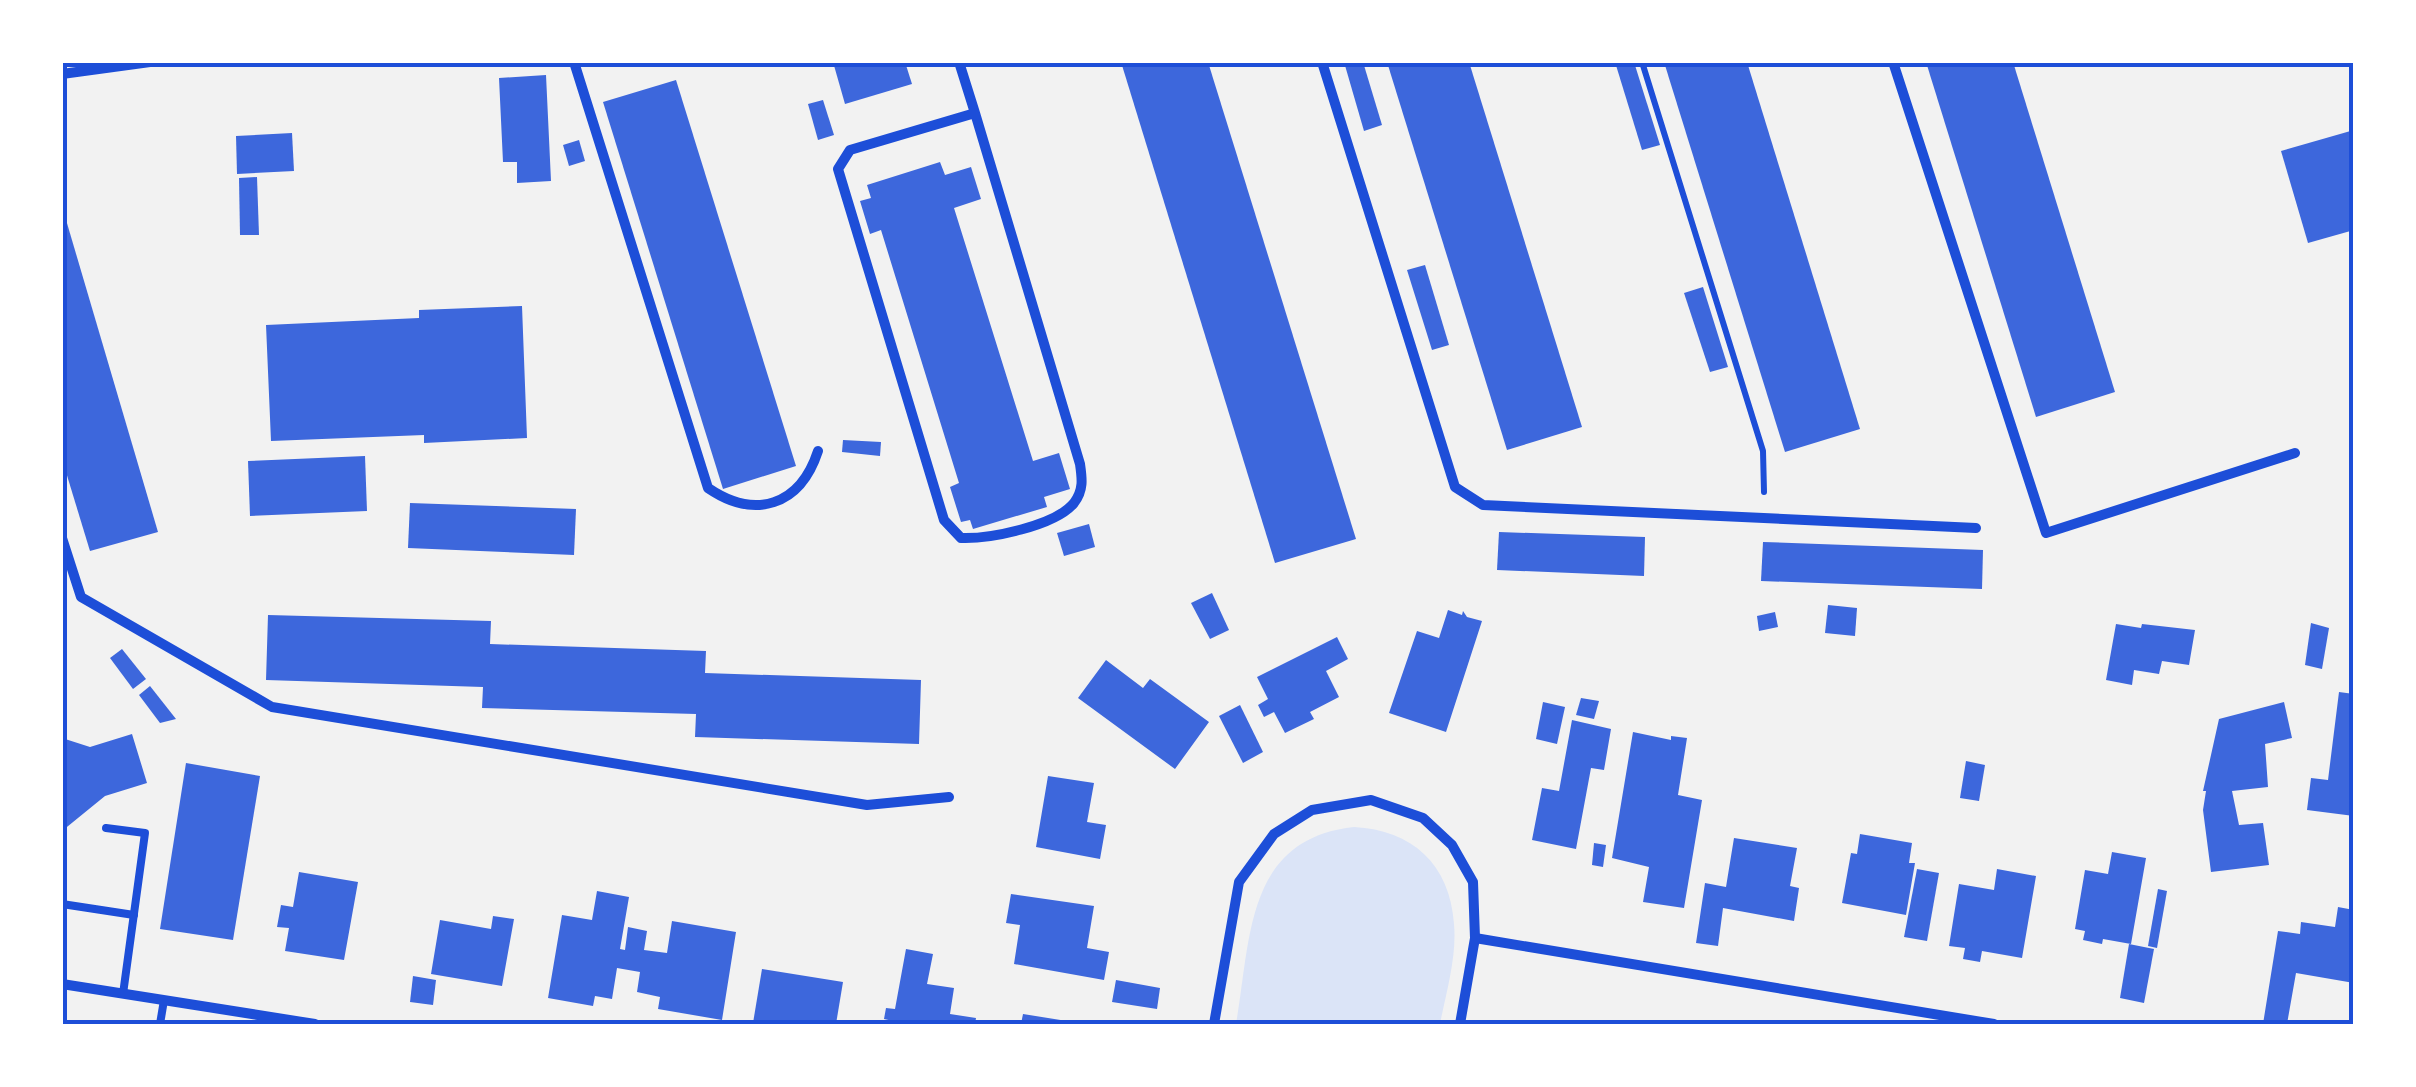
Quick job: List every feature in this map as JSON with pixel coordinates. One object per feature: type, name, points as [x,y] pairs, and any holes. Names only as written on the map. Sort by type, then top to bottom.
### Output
[{"type":"street","points":[[62,74],[150,62]]},
{"type":"street","points":[[574,62],[708,488],[724,499],[764,506],[800,486],[812,471],[818,451]]},
{"type":"street","points":[[960,62],[975,112],[1080,464],[1083,485],[1074,503],[1053,518],[984,538],[960,538],[944,520],[838,168],[850,150],[975,112]]},
{"type":"street","points":[[1322,62],[1455,487],[1483,505],[1976,528]]},
{"type":"street","points":[[1893,62],[2046,533],[2296,453]]},
{"type":"street","points":[[62,538],[81,597],[272,707],[867,804],[949,797]]},
{"type":"street","points":[[1214,1024],[1239,882],[1274,834],[1312,810],[1371,800],[1423,818],[1452,845],[1473,882],[1476,938],[1460,1024]]},
{"type":"street","points":[[1476,938],[1994,1024]]},
{"type":"street","points":[[62,984],[315,1024]]},
{"type":"lane","points":[[106,828],[144,833],[123,994]]},
{"type":"lane","points":[[62,904],[134,914]]},
{"type":"lane","points":[[160,1024],[164,1000]]},
{"type":"path","points":[[1642,62],[1763,451],[1765,518]]},
{"type":"shaded area","points":[[1354,827],[1394,835],[1410,843],[1436,868],[1445,884],[1455,936],[1440,1024],[1236,1024],[1251,927],[1273,872],[1292,851],[1318,835]]},
{"type":"building","points":[[833,62],[905,62],[912,84],[845,104]]},
{"type":"building","points":[[1121,62],[1208,62],[1356,539],[1275,563]]},
{"type":"building","points":[[1344,62],[1363,62],[1382,125],[1364,131]]},
{"type":"building","points":[[1387,62],[1469,62],[1582,427],[1507,450]]},
{"type":"building","points":[[1615,62],[1634,62],[1660,145],[1642,150]]},
{"type":"building","points":[[1664,62],[1747,62],[1860,429],[1785,452]]},
{"type":"building","points":[[1926,62],[2013,62],[2115,392],[2036,417]]},
{"type":"building","points":[[546,75],[551,181],[517,183],[517,162],[503,162],[499,78]]},
{"type":"building","points":[[676,80],[796,466],[723,489],[603,102]]},
{"type":"building","points":[[823,100],[834,135],[818,140],[808,104]]},
{"type":"building","points":[[2354,130],[2354,230],[2308,243],[2281,151]]},
{"type":"building","points":[[292,133],[294,171],[237,174],[236,136]]},
{"type":"building","points":[[579,140],[585,161],[569,166],[563,145]]},
{"type":"building","points":[[940,162],[945,175],[971,167],[981,199],[954,208],[1033,461],[1059,453],[1070,489],[1044,497],[1047,507],[973,529],[970,520],[961,522],[950,487],[959,483],[881,230],[870,234],[860,201],[871,198],[867,185]]},
{"type":"building","points":[[257,177],[259,235],[240,235],[239,178]]},
{"type":"building","points":[[64,213],[158,532],[90,551],[62,459]]},
{"type":"building","points":[[1425,265],[1449,345],[1432,350],[1407,270]]},
{"type":"building","points":[[1703,287],[1728,367],[1710,372],[1684,293]]},
{"type":"building","points":[[522,306],[527,438],[424,443],[424,435],[271,441],[266,325],[419,318],[419,310]]},
{"type":"building","points":[[843,440],[881,442],[880,456],[842,452]]},
{"type":"building","points":[[365,456],[367,511],[250,516],[248,461]]},
{"type":"building","points":[[410,503],[576,509],[574,555],[408,548]]},
{"type":"building","points":[[1089,524],[1095,547],[1064,556],[1057,533]]},
{"type":"building","points":[[1499,532],[1645,537],[1644,576],[1497,570]]},
{"type":"building","points":[[1763,542],[1983,550],[1982,589],[1761,581]]},
{"type":"building","points":[[1212,593],[1229,630],[1210,639],[1191,603]]},
{"type":"building","points":[[1828,605],[1857,608],[1855,636],[1825,633]]},
{"type":"building","points":[[1448,610],[1462,615],[1463,611],[1467,617],[1482,621],[1446,732],[1389,713],[1417,631],[1439,638]]},
{"type":"building","points":[[1775,612],[1778,627],[1759,631],[1757,616]]},
{"type":"building","points":[[268,615],[491,621],[490,644],[706,651],[705,673],[921,680],[919,744],[695,737],[696,714],[482,708],[483,687],[266,680]]},
{"type":"building","points":[[2311,623],[2329,628],[2322,669],[2305,665]]},
{"type":"building","points":[[2116,624],[2195,630],[2189,665],[2162,661],[2159,674],[2134,670],[2132,685],[2106,680]]},
{"type":"building","points":[[1337,637],[1348,659],[1326,671],[1339,697],[1310,712],[1314,719],[1285,733],[1274,712],[1264,717],[1258,705],[1268,699],[1257,677]]},
{"type":"building","points":[[122,649],[146,679],[133,689],[110,658]]},
{"type":"building","points":[[1106,660],[1143,688],[1150,679],[1209,722],[1175,769],[1078,698]]},
{"type":"building","points":[[150,686],[176,719],[160,723],[139,695]]},
{"type":"building","points":[[2339,692],[2354,694],[2354,816],[2307,810],[2311,778],[2328,780]]},
{"type":"building","points":[[1581,698],[1599,701],[1594,719],[1576,715]]},
{"type":"building","points":[[1543,702],[1565,707],[1557,744],[1536,739]]},
{"type":"building","points":[[2284,702],[2292,738],[2265,744],[2268,787],[2232,791],[2239,825],[2263,823],[2269,865],[2211,872],[2203,791],[2219,719]]},
{"type":"building","points":[[1240,705],[1263,752],[1243,763],[1219,716]]},
{"type":"building","points":[[1572,720],[1611,729],[1604,770],[1591,768],[1576,849],[1532,840],[1542,788],[1559,791]]},
{"type":"building","points":[[1633,732],[1671,740],[1671,736],[1687,738],[1678,795],[1702,800],[1684,908],[1643,902],[1649,867],[1612,858]]},
{"type":"building","points":[[132,734],[147,783],[105,796],[62,831],[62,738],[90,747]]},
{"type":"building","points":[[1966,761],[1985,765],[1979,801],[1960,798]]},
{"type":"building","points":[[186,763],[260,776],[233,940],[160,929]]},
{"type":"building","points":[[1048,776],[1094,783],[1087,822],[1106,825],[1100,859],[1036,847]]},
{"type":"building","points":[[1860,834],[1912,843],[1909,863],[1915,863],[1906,915],[1842,903],[1851,853],[1857,854]]},
{"type":"building","points":[[1734,838],[1797,848],[1790,886],[1799,888],[1794,921],[1723,908],[1718,946],[1696,943],[1705,883],[1726,887]]},
{"type":"building","points":[[1594,843],[1606,845],[1603,867],[1592,865]]},
{"type":"building","points":[[2112,852],[2146,858],[2131,944],[2083,940],[2085,931],[2075,929],[2085,870],[2108,874]]},
{"type":"building","points":[[1917,869],[1939,873],[1927,941],[1904,937]]},
{"type":"building","points":[[1997,869],[2036,876],[2022,958],[1982,951],[1980,962],[1963,959],[1965,948],[1949,946],[1959,884],[1994,890]]},
{"type":"building","points":[[299,872],[358,882],[344,960],[285,951],[289,928],[277,927],[281,905],[293,907]]},
{"type":"building","points":[[2158,889],[2167,891],[2157,948],[2148,946]]},
{"type":"building","points":[[597,891],[629,897],[620,949],[625,950],[628,927],[647,931],[644,950],[667,953],[672,921],[736,932],[722,1020],[658,1009],[660,997],[637,992],[640,972],[617,968],[612,999],[595,996],[593,1006],[548,998],[562,915],[592,920]]},
{"type":"building","points":[[1011,894],[1094,906],[1087,948],[1109,952],[1104,980],[1014,964],[1020,925],[1006,923]]},
{"type":"building","points":[[2338,907],[2354,910],[2354,983],[2296,973],[2287,1024],[2263,1024],[2278,931],[2300,934],[2301,922],[2335,927]]},
{"type":"building","points":[[493,916],[514,919],[502,986],[431,974],[440,920],[491,929]]},
{"type":"building","points":[[2129,944],[2154,949],[2144,1003],[2120,998]]},
{"type":"building","points":[[906,949],[933,954],[927,984],[954,988],[950,1014],[976,1018],[975,1024],[892,1024],[893,1021],[884,1019],[886,1008],[895,1009]]},
{"type":"building","points":[[762,969],[843,982],[836,1024],[753,1023]]},
{"type":"building","points":[[413,976],[436,980],[433,1005],[410,1002]]},
{"type":"building","points":[[1116,980],[1160,988],[1157,1009],[1112,1002]]},
{"type":"building","points":[[1023,1014],[1073,1022],[1021,1024]]}]
